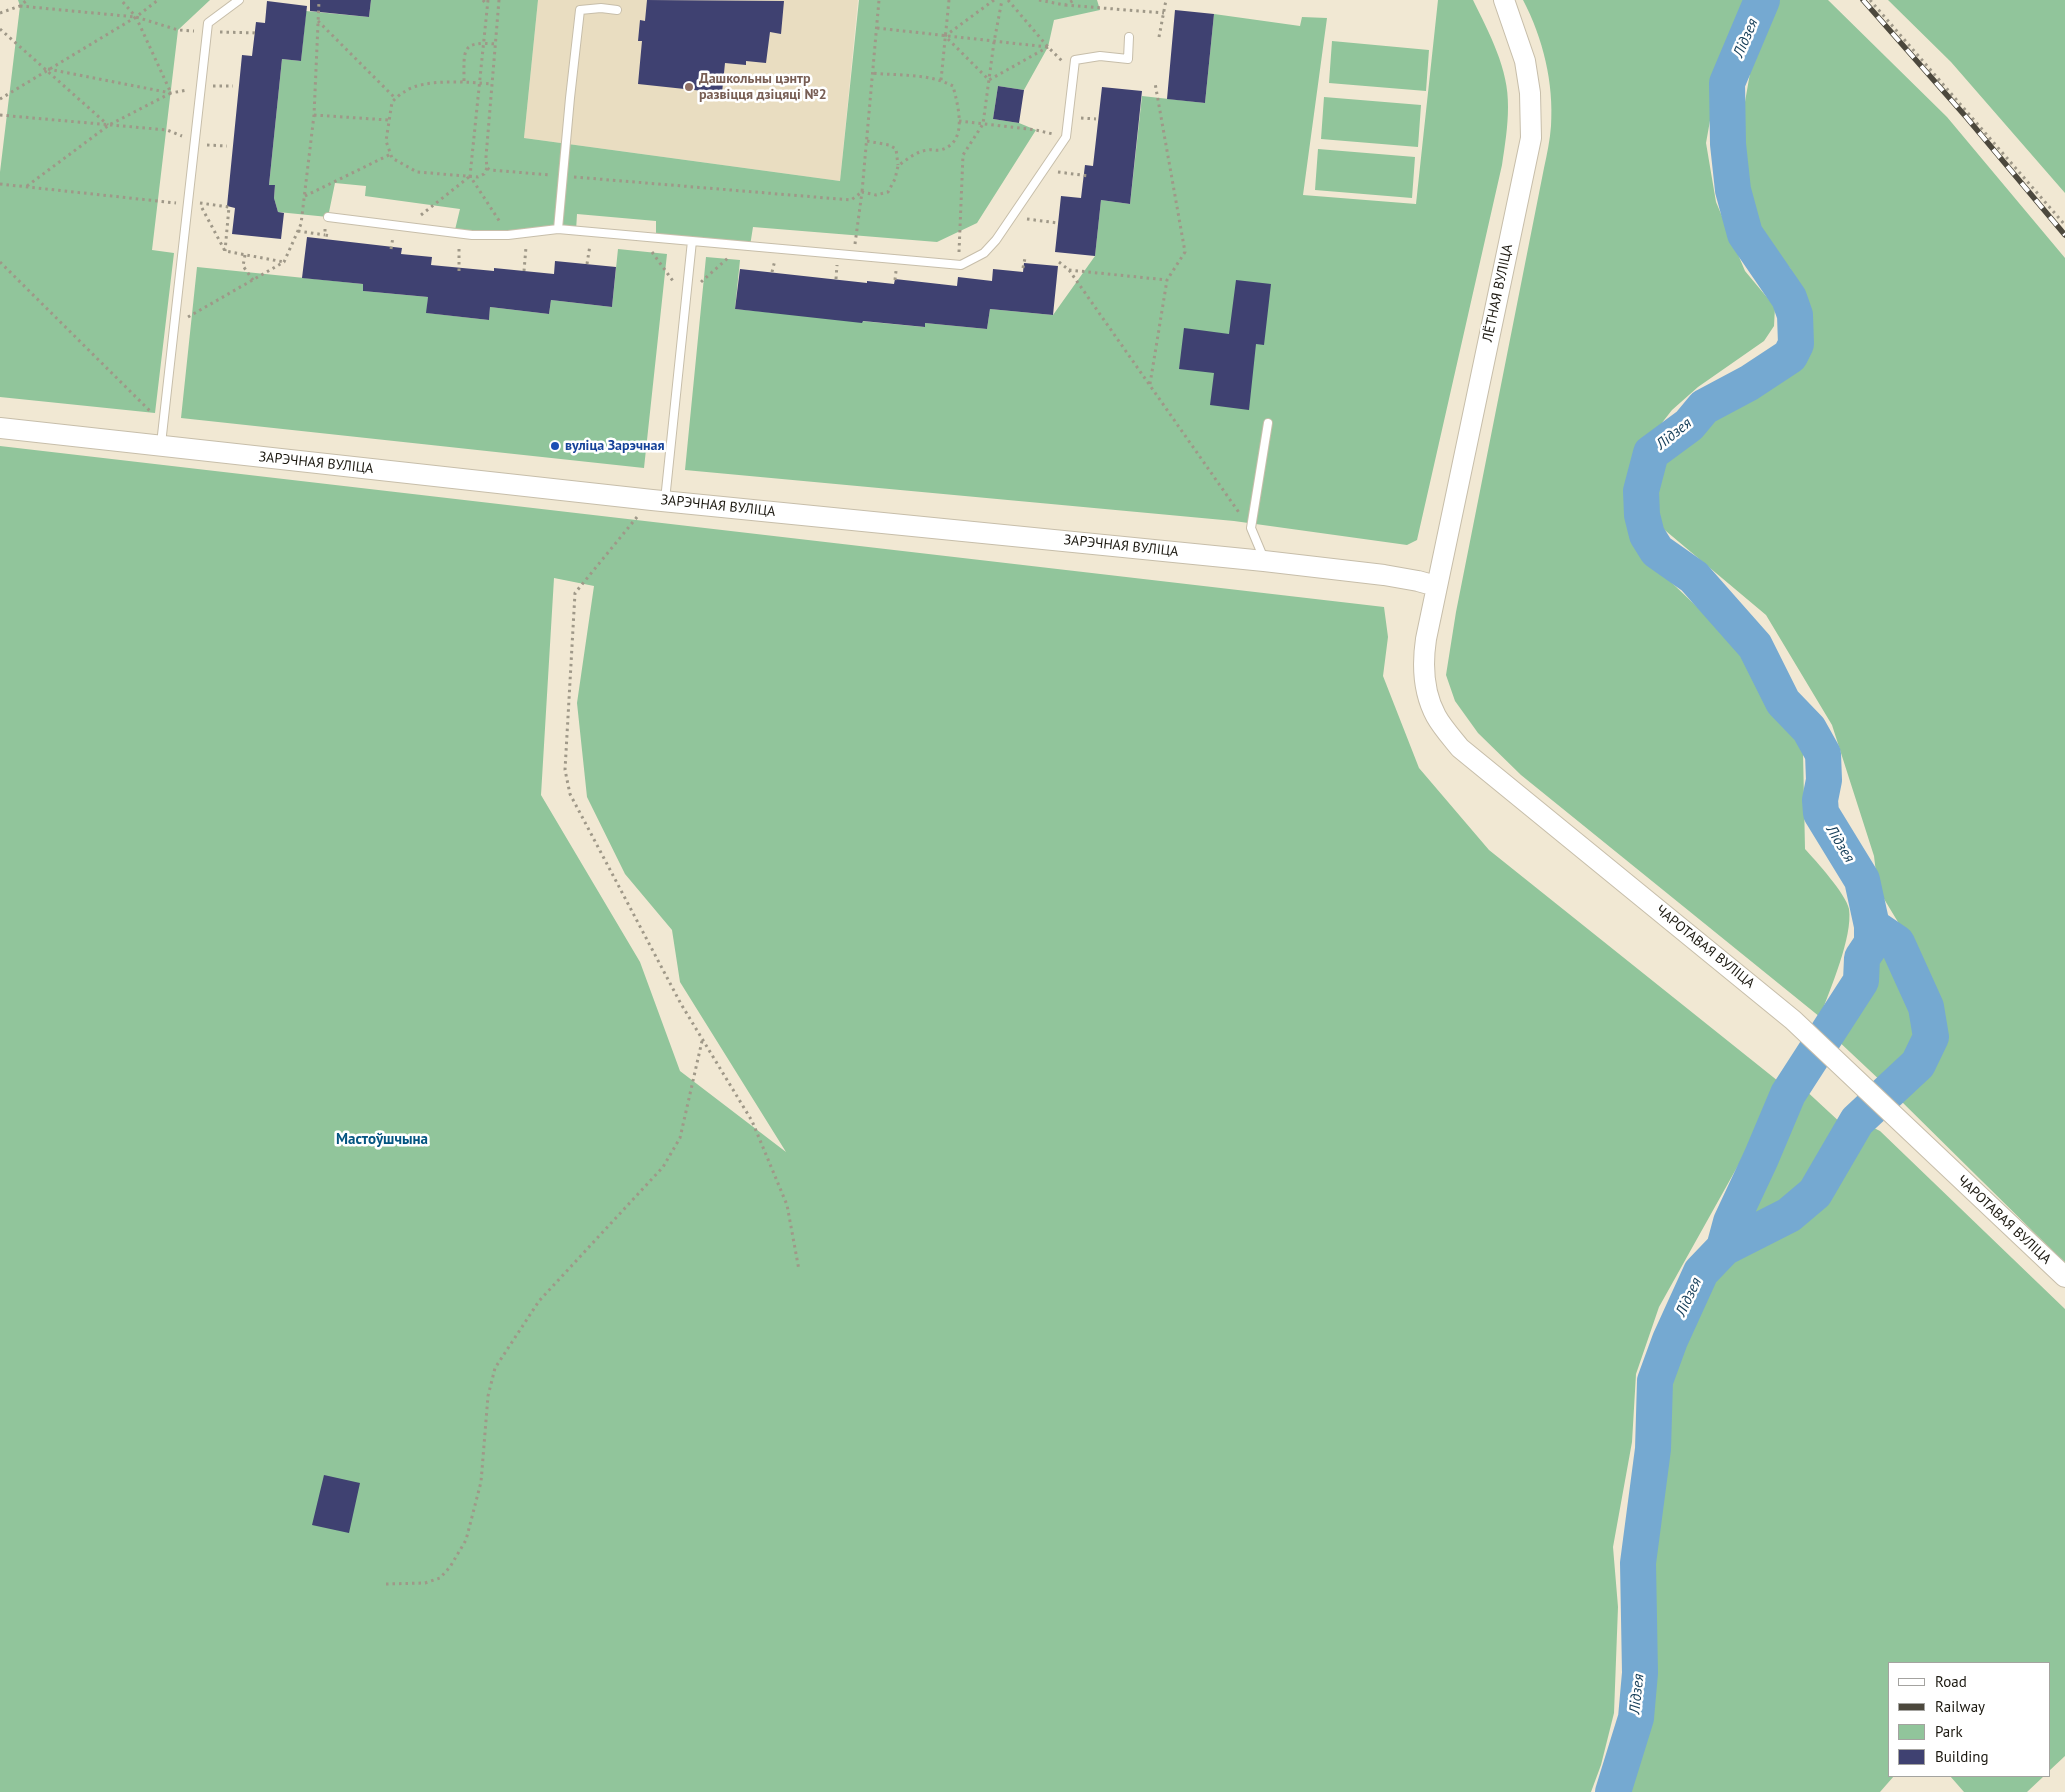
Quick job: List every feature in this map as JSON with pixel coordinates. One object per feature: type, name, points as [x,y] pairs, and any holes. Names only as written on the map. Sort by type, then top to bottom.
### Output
[{"type":"street","name":"ЛЁТНАЯ ВУЛІЦА","points":[[1436,586],[1531,138],[1530,94],[1525,61],[1504,0]]},
{"type":"street","name":"ЗАРЭЧНАЯ ВУЛІЦА","points":[[0,428],[658,501],[1264,561],[1384,575],[1436,586]]},
{"type":"street","name":"ЧАРОТАВАЯ ВУЛІЦА","points":[[1436,586],[1423,663],[1425,684],[1436,717],[1460,748],[1793,1020],[2065,1277]]},
{"type":"lane","points":[[161,446],[208,23],[239,0]]},
{"type":"lane","points":[[558,229],[580,10],[601,8],[617,10]]},
{"type":"lane","points":[[328,217],[454,234],[508,235],[558,229],[958,265],[984,253],[996,240],[1066,137],[1074,60],[1100,56],[1128,59],[1129,37]]},
{"type":"lane","points":[[658,501],[692,241]]},
{"type":"lane","points":[[1264,561],[1251,528],[1268,423]]},
{"type":"path","points":[[0,13],[20,6],[27,0]]},
{"type":"path","points":[[121,0],[136,17],[171,93]]},
{"type":"path","points":[[0,100],[136,17],[158,0]]},
{"type":"path","points":[[482,0],[488,6]]},
{"type":"path","points":[[488,0],[470,176],[508,235]]},
{"type":"path","points":[[492,84],[464,81],[428,84],[405,90],[392,102],[388,120],[386,141],[392,158],[417,172],[478,177],[484,174],[487,168],[486,157],[499,0]]},
{"type":"path","points":[[853,255],[862,192],[879,0]]},
{"type":"path","points":[[941,80],[949,0]]},
{"type":"path","points":[[945,36],[994,0]]},
{"type":"path","points":[[958,265],[963,155],[983,124],[994,42],[1002,0]]},
{"type":"path","points":[[1008,0],[1048,47]]},
{"type":"path","points":[[1039,0],[1065,5],[1164,13]]},
{"type":"path","points":[[1065,5],[1074,0]]},
{"type":"path","points":[[1159,37],[1166,0]]},
{"type":"path","points":[[1870,0],[2065,225]]},
{"type":"path","points":[[185,319],[284,262],[302,224],[314,115],[319,1]]},
{"type":"path","points":[[20,6],[136,17],[178,30],[259,33]]},
{"type":"path","points":[[318,21],[396,99]]},
{"type":"path","points":[[877,28],[1048,47]]},
{"type":"path","points":[[0,29],[48,69],[109,125]]},
{"type":"path","points":[[945,36],[989,80]]},
{"type":"path","points":[[464,81],[466,49],[471,44],[496,44]]},
{"type":"path","points":[[989,80],[1048,47]]},
{"type":"path","points":[[48,69],[171,93]]},
{"type":"path","points":[[872,74],[920,76],[941,80],[953,86],[959,132],[952,142],[940,150],[929,149],[918,153],[898,166]]},
{"type":"path","points":[[1150,385],[1167,280],[1185,252],[1155,83]]},
{"type":"path","points":[[27,186],[109,125],[171,93],[213,86],[233,86]]},
{"type":"path","points":[[0,114],[166,130],[206,145],[227,146]]},
{"type":"path","points":[[314,115],[388,120]]},
{"type":"path","points":[[1076,118],[1096,119]]},
{"type":"path","points":[[959,121],[1036,130],[1066,137]]},
{"type":"path","points":[[487,168],[490,170],[851,200],[862,192],[876,195],[888,192],[896,179],[898,166],[896,149],[889,145],[866,141]]},
{"type":"path","points":[[305,196],[391,154]]},
{"type":"path","points":[[1052,171],[1089,176]]},
{"type":"path","points":[[391,249],[392,238],[470,176]]},
{"type":"path","points":[[0,184],[158,202],[199,203],[229,207],[225,252]]},
{"type":"path","points":[[199,203],[225,252]]},
{"type":"path","points":[[1021,218],[1058,223]]},
{"type":"path","points":[[325,228],[325,236]]},
{"type":"path","points":[[298,232],[330,236]]},
{"type":"path","points":[[524,271],[527,242]]},
{"type":"path","points":[[588,264],[590,243]]},
{"type":"path","points":[[459,249],[459,271]]},
{"type":"path","points":[[651,249],[676,284]]},
{"type":"path","points":[[225,252],[284,262]]},
{"type":"path","points":[[245,255],[243,266],[253,280]]},
{"type":"path","points":[[697,286],[731,256]]},
{"type":"path","points":[[1023,268],[1025,258]]},
{"type":"path","points":[[772,272],[775,260]]},
{"type":"path","points":[[0,262],[163,424]]},
{"type":"path","points":[[1059,262],[1068,270],[1251,528]]},
{"type":"path","points":[[836,279],[837,265]]},
{"type":"path","points":[[1068,270],[1167,280]]},
{"type":"path","points":[[658,501],[575,593],[565,770],[570,794],[702,1040],[752,1122],[787,1205],[799,1270]]},
{"type":"path","points":[[386,1584],[425,1583],[440,1578],[450,1567],[466,1540],[481,1482],[488,1396],[496,1368],[539,1301],[664,1168],[680,1138],[702,1040]]},
{"type":"shaded area","name":"Дашкольны цэнтр развіцця дзіцяці №2","points":[[538,0],[858,0],[840,181],[524,138]]},
{"type":"green space","points":[[18,0],[210,0],[178,30],[152,250],[174,253],[155,413],[0,397],[0,172],[20,6]]},
{"type":"green space","points":[[371,0],[538,0],[524,138],[840,181],[859,0],[1097,0],[1100,10],[1054,20],[1048,47],[1024,90],[998,86],[993,119],[1019,123],[1036,130],[977,223],[937,242],[753,227],[750,246],[656,238],[656,221],[577,214],[576,231],[454,234],[460,209],[365,196],[366,186],[335,183],[328,217],[278,212],[274,198],[275,185],[269,185],[282,59],[301,61],[306,11],[369,17]]},
{"type":"green space","points":[[1438,0],[1473,0],[1502,65],[1507,93],[1508,114],[1502,165],[1417,540],[1407,545],[1234,521],[685,470],[706,257],[740,260],[735,309],[924,327],[925,323],[987,329],[990,309],[1053,315],[1095,256],[1101,200],[1130,204],[1142,96],[1205,103],[1214,14],[1300,26],[1302,17],[1327,18],[1303,195],[1416,204]]},
{"type":"green space","points":[[1523,0],[1748,0],[1719,70],[1706,143],[1716,202],[1745,271],[1775,307],[1774,326],[1764,341],[1698,387],[1672,410],[1643,447],[1629,476],[1630,528],[1652,564],[1733,641],[1803,752],[1805,849],[1837,887],[1849,909],[1848,934],[1835,978],[1820,1017],[1521,775],[1478,733],[1455,701],[1446,675],[1456,612],[1551,131],[1551,94],[1546,61],[1536,30]]},
{"type":"green space","points":[[1779,0],[1828,0],[1947,117],[2065,258],[2065,1263],[1899,1099],[1921,1083],[1935,1054],[1944,1028],[1924,976],[1901,927],[1878,889],[1874,856],[1832,725],[1766,615],[1654,521],[1653,480],[1662,462],[1690,430],[1752,392],[1799,354],[1802,297],[1790,268],[1771,247],[1744,194],[1738,142],[1750,73]]},
{"type":"green space","points":[[1888,0],[2065,0],[2065,193],[1951,62]]},
{"type":"green space","points":[[1332,41],[1429,50],[1426,91],[1329,83]]},
{"type":"green space","points":[[1324,97],[1421,105],[1418,147],[1321,139]]},
{"type":"green space","points":[[1318,149],[1415,157],[1412,198],[1315,190]]},
{"type":"green space","points":[[618,249],[667,254],[644,468],[181,418],[197,267],[363,284],[363,291],[428,297],[427,313],[489,320],[490,307],[549,314],[551,300],[612,307]]},
{"type":"green space","points":[[0,446],[1384,607],[1388,637],[1383,676],[1419,768],[1489,850],[1783,1085],[1659,1307],[1636,1374],[1632,1442],[1613,1547],[1618,1607],[1614,1713],[1601,1765],[1591,1792],[0,1792]],"holes":[[[554,578],[594,586],[577,703],[587,797],[625,874],[672,930],[680,982],[786,1152],[680,1071],[640,962],[541,795]]]},
{"type":"green space","points":[[1876,934],[1893,948],[1920,1010],[1925,1037],[1912,1060],[1884,1084],[1834,1037],[1865,982],[1867,960],[1875,945]]},
{"type":"green space","points":[[1802,1087],[1843,1125],[1800,1184],[1761,1219],[1737,1222]]},
{"type":"green space","points":[[1866,1124],[1880,1131],[2065,1309],[2065,1756],[2050,1770],[2050,1662],[1888,1662],[1888,1777],[1893,1777],[1880,1792],[1629,1792],[1635,1773],[1635,1748],[1643,1705],[1647,1497],[1660,1455],[1665,1382],[1682,1333],[1709,1277],[1728,1255],[1820,1206],[1857,1146]]},
{"type":"green space","points":[[1951,1777],[2043,1777],[2027,1792],[1964,1792]]},
{"type":"building","points":[[310,0],[371,0],[369,17],[310,11]]},
{"type":"building","points":[[647,0],[784,1],[781,34],[770,32],[766,63],[746,61],[746,65],[725,63],[722,93],[638,84],[642,41],[638,41],[640,20],[645,21]]},
{"type":"building","points":[[267,1],[307,6],[301,61],[282,59],[269,185],[275,185],[274,198],[278,212],[284,213],[281,239],[232,234],[235,208],[227,206],[242,55],[252,56],[256,22],[265,23]]},
{"type":"building","points":[[1175,10],[1214,14],[1205,103],[1167,99]]},
{"type":"building","points":[[998,86],[1024,90],[1019,123],[993,119]]},
{"type":"building","points":[[1102,87],[1142,91],[1130,204],[1101,200],[1095,256],[1055,252],[1061,196],[1081,198],[1085,165],[1093,166]]},
{"type":"building","points":[[307,237],[402,248],[401,254],[432,257],[431,265],[494,271],[494,268],[554,274],[555,261],[616,267],[612,307],[551,300],[549,314],[490,307],[489,320],[426,313],[428,297],[363,291],[363,284],[302,278]]},
{"type":"building","points":[[1024,263],[1058,266],[1053,315],[990,309],[987,329],[925,323],[925,327],[863,321],[862,323],[735,309],[740,269],[867,283],[867,281],[894,284],[895,279],[957,286],[958,277],[992,281],[993,269],[1023,272]]},
{"type":"building","points":[[1236,280],[1271,284],[1264,345],[1256,344],[1249,410],[1210,405],[1214,373],[1179,369],[1184,328],[1229,334]]},
{"type":"building","points":[[324,1475],[360,1483],[349,1533],[312,1525]]},
{"type":"waterway","name":"Лідзея","points":[[1613,1792],[1636,1718],[1640,1673],[1638,1563],[1653,1449],[1655,1381],[1670,1340],[1701,1272],[1724,1248],[1731,1222],[1788,1094],[1861,981],[1862,958],[1872,943],[1872,926],[1862,880],[1821,813],[1820,800],[1824,780],[1823,754],[1809,729],[1783,702],[1755,646],[1694,577],[1657,551],[1647,535],[1642,515],[1641,491],[1651,453],[1689,425],[1704,407],[1749,383],[1790,356],[1796,344],[1795,315],[1789,298],[1745,234],[1733,190],[1728,144],[1727,83],[1762,0]]},
{"type":"waterway","points":[[1724,1248],[1789,1215],[1815,1193],[1857,1121],[1918,1064],[1931,1037],[1926,1007],[1897,943],[1872,926]]},
{"type":"railway","points":[[1863,0],[1967,118],[2065,235]]},
{"type":"place","name":"Дашкольны цэнтр развіцця дзіцяці №2","points":[[689,87]]},
{"type":"place","name":"вуліца Зарэчная","points":[[555,446]]},
{"type":"district","name":"Мастоўшчына","points":[[382,1140]]}]
